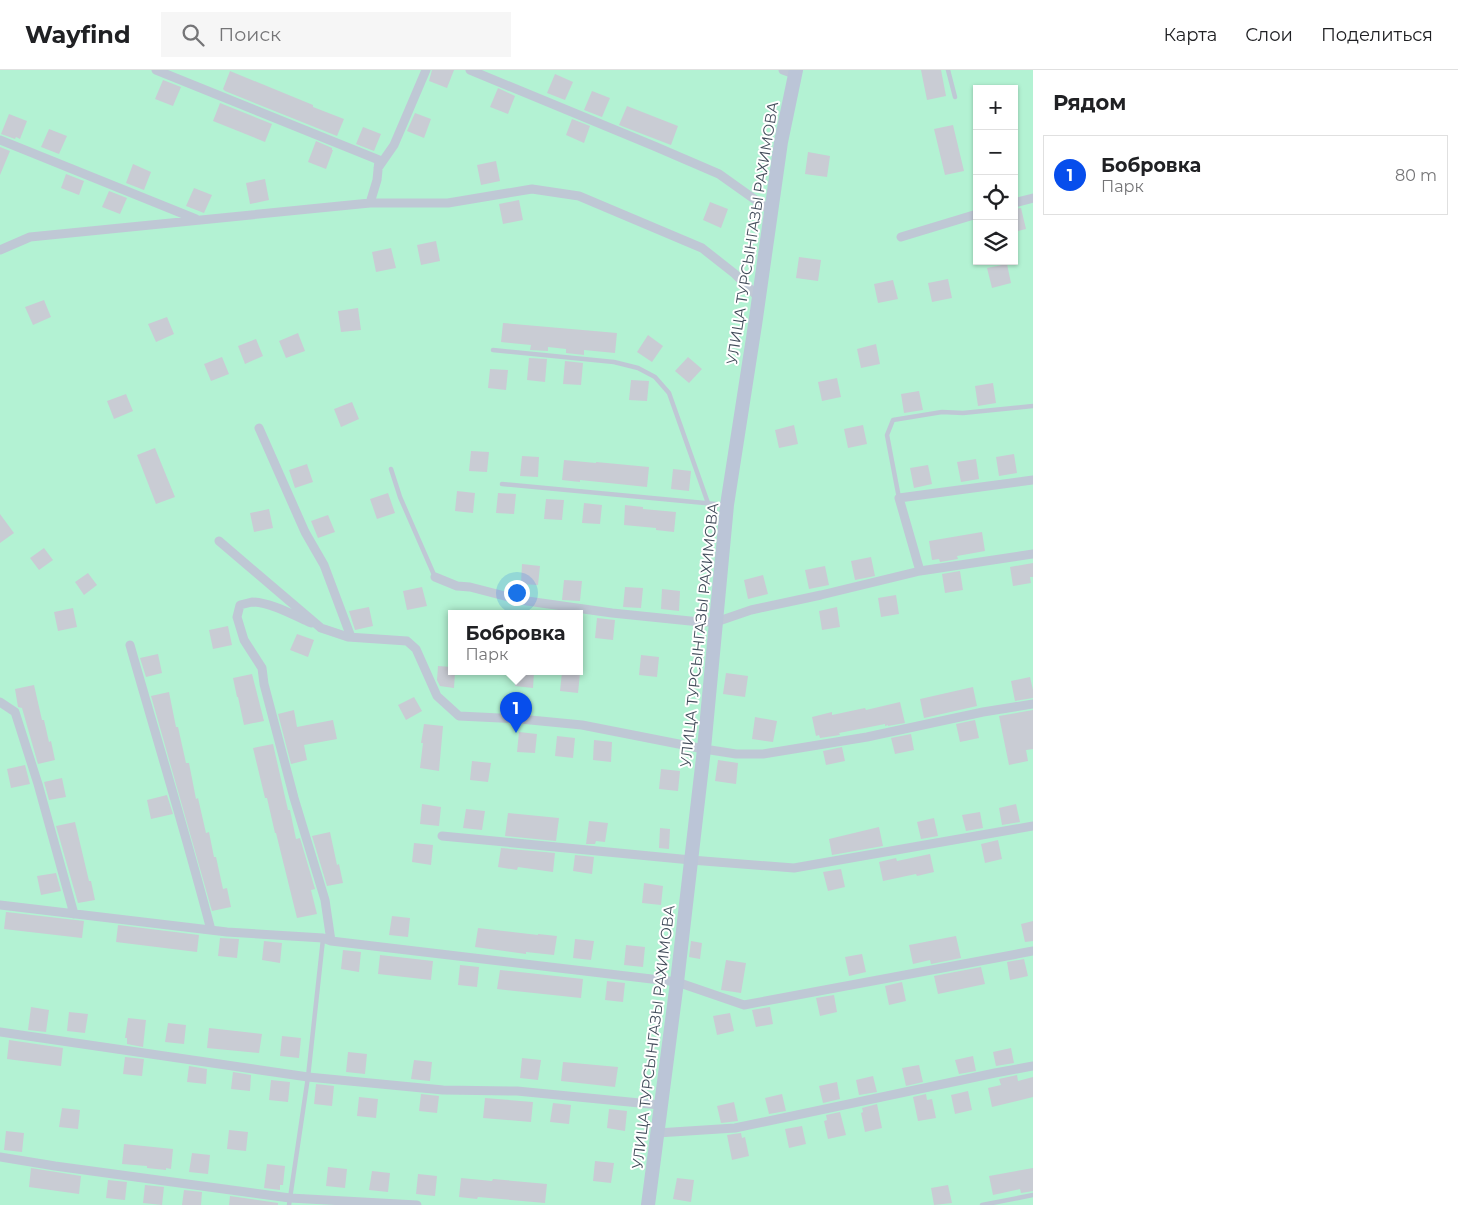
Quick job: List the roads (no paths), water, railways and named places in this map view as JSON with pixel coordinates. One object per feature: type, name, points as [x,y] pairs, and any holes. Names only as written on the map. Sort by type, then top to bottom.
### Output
[{"type":"street","points":[[156,70],[379,160],[377,180],[370,203]]},
{"type":"street","points":[[378,168],[394,145],[426,70]]},
{"type":"street","points":[[470,70],[719,174],[770,211]]},
{"type":"street","name":"УЛИЦА ТУРСЫНГАЗЫ РАХИМОВА","points":[[648,1205],[692,860],[728,505],[791,71]]},
{"type":"street","points":[[0,140],[198,220]]},
{"type":"street","points":[[0,250],[30,237],[370,203],[448,203],[532,189],[579,196],[702,248],[735,274],[758,297]]},
{"type":"street","points":[[1018,202],[1033,198]]},
{"type":"street","points":[[901,236],[973,215]]},
{"type":"street","points":[[259,428],[305,532],[324,565],[351,637]]},
{"type":"street","points":[[920,571],[899,498],[1033,480]]},
{"type":"street","points":[[219,540],[321,628]]},
{"type":"street","points":[[435,577],[458,586],[520,600],[612,613],[716,622],[751,610],[920,571],[1033,554]]},
{"type":"street","points":[[327,940],[325,900],[294,798],[264,684],[262,668],[244,640],[236,617],[240,605],[251,602],[261,604],[278,609],[321,628],[351,637],[407,641],[416,650],[437,696],[459,716],[582,725],[736,754],[763,754],[1033,704]]},
{"type":"street","points":[[130,645],[211,930]]},
{"type":"street","points":[[0,702],[15,712],[38,784],[74,914]]},
{"type":"street","points":[[442,836],[794,868],[1033,826]]},
{"type":"street","points":[[0,905],[211,930],[327,940],[677,982],[744,1005],[1033,951]]},
{"type":"street","points":[[0,1032],[308,1077],[443,1090],[517,1091],[660,1105]]},
{"type":"street","points":[[657,1133],[735,1128],[1033,1066]]},
{"type":"street","points":[[0,1156],[290,1202],[417,1205]]},
{"type":"lane","points":[[948,70],[955,97]]},
{"type":"lane","points":[[493,350],[614,362],[638,368],[655,377],[669,393],[708,503]]},
{"type":"lane","points":[[899,498],[887,435],[893,420],[942,412],[963,413],[1033,406]]},
{"type":"lane","points":[[391,469],[400,497],[435,577]]},
{"type":"lane","points":[[502,484],[728,505]]},
{"type":"lane","points":[[290,1202],[327,940]]},
{"type":"lane","points":[[982,1205],[1033,1195]]},
{"type":"place","name":"Бобровка","points":[[516,733]]}]
